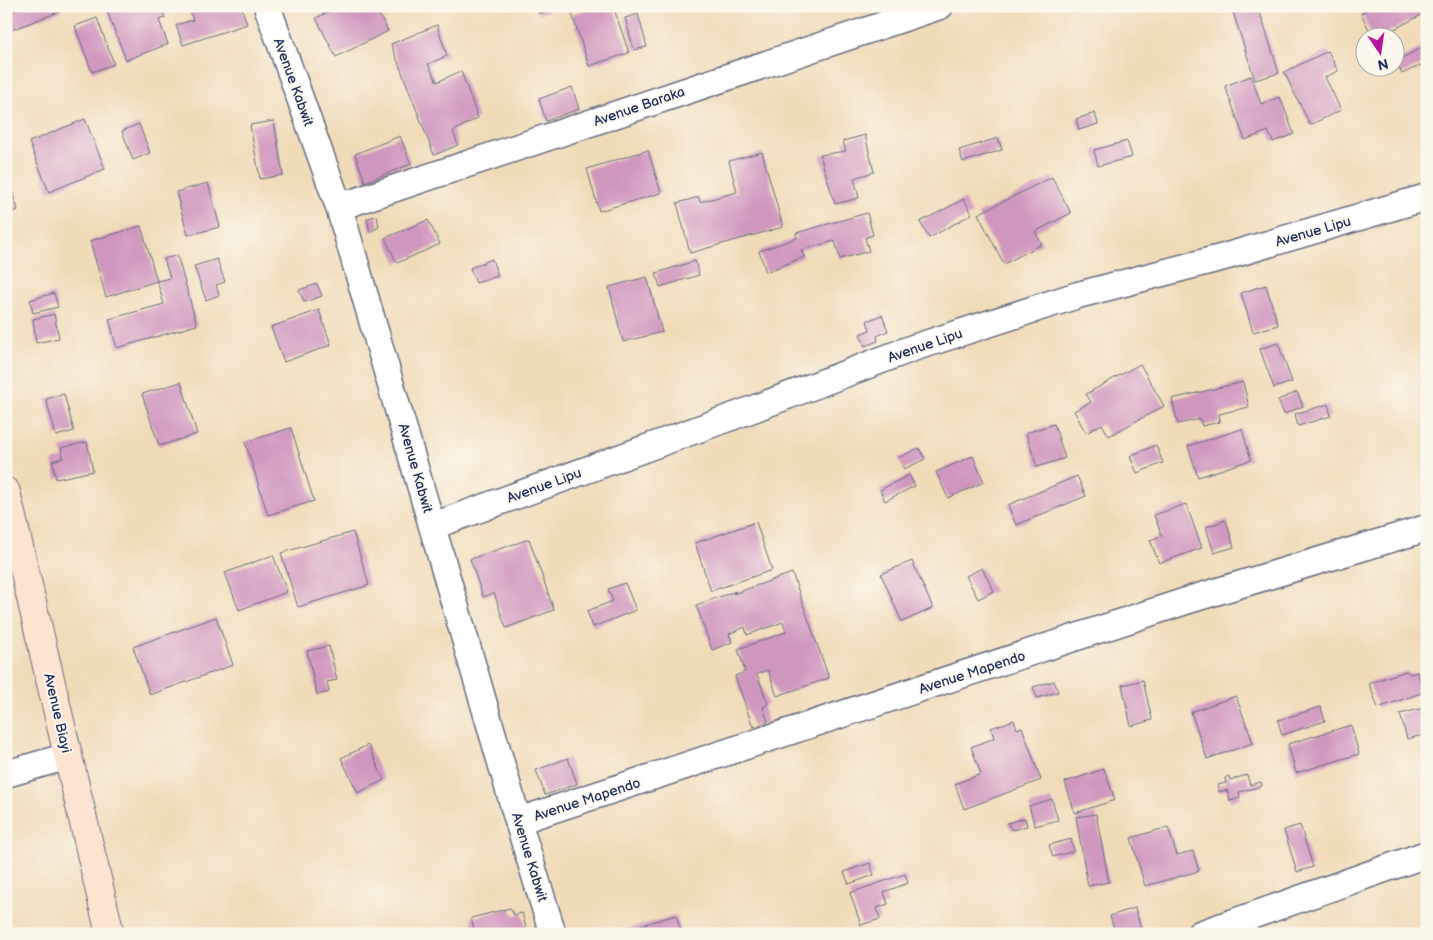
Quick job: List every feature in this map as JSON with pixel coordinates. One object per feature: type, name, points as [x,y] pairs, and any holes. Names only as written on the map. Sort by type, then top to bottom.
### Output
[{"type":"street","name":"Avenue Kabwit","points":[[267,6],[339,207],[518,821],[553,934]]},
{"type":"street","name":"Avenue Baraka","points":[[339,207],[940,6]]},
{"type":"street","name":"Avenue Lipu","points":[[433,526],[745,412],[913,348],[1078,295],[1224,257],[1427,197]]},
{"type":"street","name":"Avenue Biayi","points":[[6,492],[110,934]]},
{"type":"street","name":"Avenue Mapendo","points":[[518,821],[1192,599],[1427,528]]},
{"type":"street","points":[[6,774],[68,756]]},
{"type":"street","points":[[1200,934],[1427,854]]},
{"type":"building","points":[[26,6],[59,6],[61,11],[6,32],[6,14]]},
{"type":"building","points":[[105,6],[161,6],[165,18],[159,20],[168,44],[126,60]]},
{"type":"building","points":[[188,6],[241,6],[247,24],[183,45],[176,25],[193,20]]},
{"type":"building","points":[[340,6],[375,6],[388,31],[336,57],[316,18]]},
{"type":"building","points":[[536,6],[560,6],[539,14]]},
{"type":"building","points":[[596,6],[613,6],[629,53],[589,66],[572,14]]},
{"type":"building","points":[[1231,6],[1258,6],[1279,73],[1255,80]]},
{"type":"building","points":[[1375,6],[1427,6],[1427,12],[1396,28],[1368,28],[1361,13]]},
{"type":"building","points":[[638,14],[647,47],[634,50],[625,18]]},
{"type":"building","points":[[97,18],[114,64],[92,72],[75,26]]},
{"type":"building","points":[[437,25],[447,56],[428,64],[437,82],[461,71],[478,118],[453,131],[458,145],[434,155],[391,44]]},
{"type":"building","points":[[1427,45],[1427,62],[1406,72],[1406,56]]},
{"type":"building","points":[[1328,51],[1338,71],[1325,77],[1341,110],[1310,125],[1284,72]]},
{"type":"building","points":[[1251,76],[1261,104],[1280,97],[1294,134],[1273,142],[1268,131],[1245,140],[1225,86]]},
{"type":"building","points":[[572,87],[579,109],[546,121],[539,99]]},
{"type":"building","points":[[1095,113],[1098,124],[1079,130],[1076,119]]},
{"type":"building","points":[[85,119],[105,169],[49,192],[29,142]]},
{"type":"building","points":[[274,121],[283,175],[260,179],[250,125]]},
{"type":"building","points":[[139,124],[150,153],[133,160],[122,131]]},
{"type":"building","points":[[865,135],[874,172],[854,178],[859,198],[835,204],[820,155],[846,151],[843,141]]},
{"type":"building","points":[[400,136],[411,164],[365,182],[355,154]]},
{"type":"building","points":[[998,138],[1002,150],[963,162],[959,150]]},
{"type":"building","points":[[1127,141],[1132,157],[1098,166],[1094,150]]},
{"type":"building","points":[[648,150],[661,193],[599,211],[587,169]]},
{"type":"building","points":[[762,152],[783,227],[690,253],[677,203],[699,197],[700,202],[737,192],[729,161]]},
{"type":"building","points":[[6,171],[18,210],[6,214]]},
{"type":"building","points":[[1052,177],[1071,213],[1035,232],[1042,244],[1004,264],[978,214]]},
{"type":"building","points":[[208,183],[220,227],[188,235],[176,192]]},
{"type":"building","points":[[964,199],[972,214],[929,238],[920,222]]},
{"type":"building","points":[[867,213],[873,235],[865,238],[869,251],[840,259],[835,241],[801,250],[804,257],[766,272],[759,251],[797,238],[796,233]]},
{"type":"building","points":[[377,216],[379,227],[370,232],[367,218]]},
{"type":"building","points":[[428,220],[440,244],[397,263],[385,238]]},
{"type":"building","points":[[141,226],[157,281],[106,297],[90,241]]},
{"type":"building","points":[[177,255],[197,325],[117,348],[109,319],[164,304],[157,281],[170,278],[164,259]]},
{"type":"building","points":[[217,259],[225,282],[216,285],[219,295],[206,300],[194,266]]},
{"type":"building","points":[[492,259],[498,276],[476,283],[470,268]]},
{"type":"building","points":[[695,261],[699,275],[660,287],[656,273]]},
{"type":"building","points":[[647,277],[662,332],[623,342],[609,287]]},
{"type":"building","points":[[317,284],[322,296],[304,302],[299,290]]},
{"type":"building","points":[[1266,285],[1278,325],[1253,332],[1241,293]]},
{"type":"building","points":[[54,293],[58,307],[33,313],[30,300]]},
{"type":"building","points":[[319,310],[331,345],[284,362],[271,327]]},
{"type":"building","points":[[54,314],[59,338],[36,343],[33,319]]},
{"type":"building","points":[[882,315],[888,331],[877,336],[878,341],[865,346],[860,334],[870,330],[867,321]]},
{"type":"building","points":[[1278,343],[1292,382],[1274,388],[1260,349]]},
{"type":"building","points":[[1140,364],[1164,406],[1109,436],[1102,424],[1086,433],[1074,411],[1091,402],[1086,394]]},
{"type":"building","points":[[181,382],[197,434],[159,446],[142,394]]},
{"type":"building","points":[[1243,382],[1249,407],[1219,414],[1220,422],[1202,426],[1200,419],[1178,424],[1172,399]]},
{"type":"building","points":[[1297,392],[1303,406],[1284,414],[1278,400]]},
{"type":"building","points":[[64,394],[74,431],[56,436],[46,399]]},
{"type":"building","points":[[1328,404],[1331,416],[1298,426],[1295,414]]},
{"type":"building","points":[[1054,424],[1065,458],[1037,467],[1026,433]]},
{"type":"building","points":[[291,428],[314,501],[268,515],[245,442]]},
{"type":"building","points":[[1242,429],[1251,460],[1198,477],[1188,446]]},
{"type":"building","points":[[87,442],[93,471],[56,479],[52,461],[63,458],[61,448]]},
{"type":"building","points":[[1156,445],[1163,463],[1137,473],[1130,456]]},
{"type":"building","points":[[919,448],[925,459],[904,469],[898,458]]},
{"type":"building","points":[[973,456],[984,482],[948,498],[936,472]]},
{"type":"building","points":[[909,475],[915,486],[885,501],[880,490]]},
{"type":"building","points":[[1077,476],[1086,496],[1016,525],[1008,505]]},
{"type":"building","points":[[1186,504],[1202,548],[1159,563],[1150,540],[1162,536],[1154,515]]},
{"type":"building","points":[[1226,520],[1234,547],[1214,553],[1206,527]]},
{"type":"building","points":[[756,522],[772,570],[711,591],[695,543]]},
{"type":"building","points":[[353,532],[369,585],[298,607],[281,553]]},
{"type":"building","points":[[529,539],[554,610],[506,628],[494,593],[483,597],[470,559]]},
{"type":"building","points":[[273,555],[287,592],[239,610],[225,573]]},
{"type":"building","points":[[912,561],[933,608],[902,622],[881,574]]},
{"type":"building","points":[[982,568],[994,591],[978,599],[966,576]]},
{"type":"building","points":[[792,573],[829,678],[777,696],[768,670],[757,674],[768,704],[763,707],[768,722],[753,727],[735,676],[745,672],[738,649],[786,632],[783,622],[747,635],[745,627],[729,634],[732,642],[712,650],[696,605]]},
{"type":"building","points":[[625,583],[636,610],[593,627],[587,611],[613,601],[608,589]]},
{"type":"building","points":[[216,617],[233,665],[150,695],[133,647]]},
{"type":"building","points":[[329,646],[337,680],[327,682],[329,692],[317,695],[307,651]]},
{"type":"building","points":[[1406,671],[1410,674],[1417,672],[1424,692],[1378,708],[1369,683]]},
{"type":"building","points":[[1143,680],[1152,720],[1131,726],[1122,685]]},
{"type":"building","points":[[1054,681],[1058,692],[1037,698],[1033,687]]},
{"type":"building","points":[[1236,696],[1253,743],[1207,759],[1191,712]]},
{"type":"building","points":[[1321,707],[1325,721],[1282,735],[1278,720]]},
{"type":"building","points":[[1427,707],[1427,734],[1407,739],[1400,714]]},
{"type":"building","points":[[1014,720],[1017,729],[1022,727],[1041,780],[964,809],[955,784],[981,774],[971,747],[994,738],[991,728]]},
{"type":"building","points":[[1351,725],[1359,754],[1296,773],[1288,744]]},
{"type":"building","points":[[368,745],[384,780],[358,793],[341,758]]},
{"type":"building","points":[[568,758],[577,784],[545,795],[536,770]]},
{"type":"building","points":[[1104,769],[1115,800],[1075,813],[1065,782]]},
{"type":"building","points":[[1247,775],[1250,785],[1261,782],[1262,786],[1239,792],[1240,798],[1230,801],[1227,790],[1219,792],[1218,785],[1226,783],[1225,778],[1229,776],[1230,780]]},
{"type":"building","points":[[1052,799],[1058,820],[1035,826],[1029,806]]},
{"type":"building","points":[[1096,814],[1109,882],[1088,886],[1076,817]]},
{"type":"building","points":[[1025,818],[1027,826],[1012,830],[1007,823]]},
{"type":"building","points":[[1300,825],[1313,867],[1297,872],[1284,830]]},
{"type":"building","points":[[1168,827],[1177,855],[1193,851],[1199,871],[1145,886],[1131,838]]},
{"type":"building","points":[[1071,839],[1074,851],[1053,857],[1049,845]]},
{"type":"building","points":[[870,863],[874,875],[849,884],[844,872]]},
{"type":"building","points":[[905,874],[908,883],[884,892],[888,904],[877,908],[880,919],[861,925],[850,893]]},
{"type":"building","points":[[510,908],[514,915],[522,913],[527,931],[519,934],[475,934],[471,918]]},
{"type":"building","points":[[1135,908],[1142,932],[1137,934],[1116,934],[1110,916]]},
{"type":"building","points":[[676,915],[682,934],[614,934],[614,933]]}]
